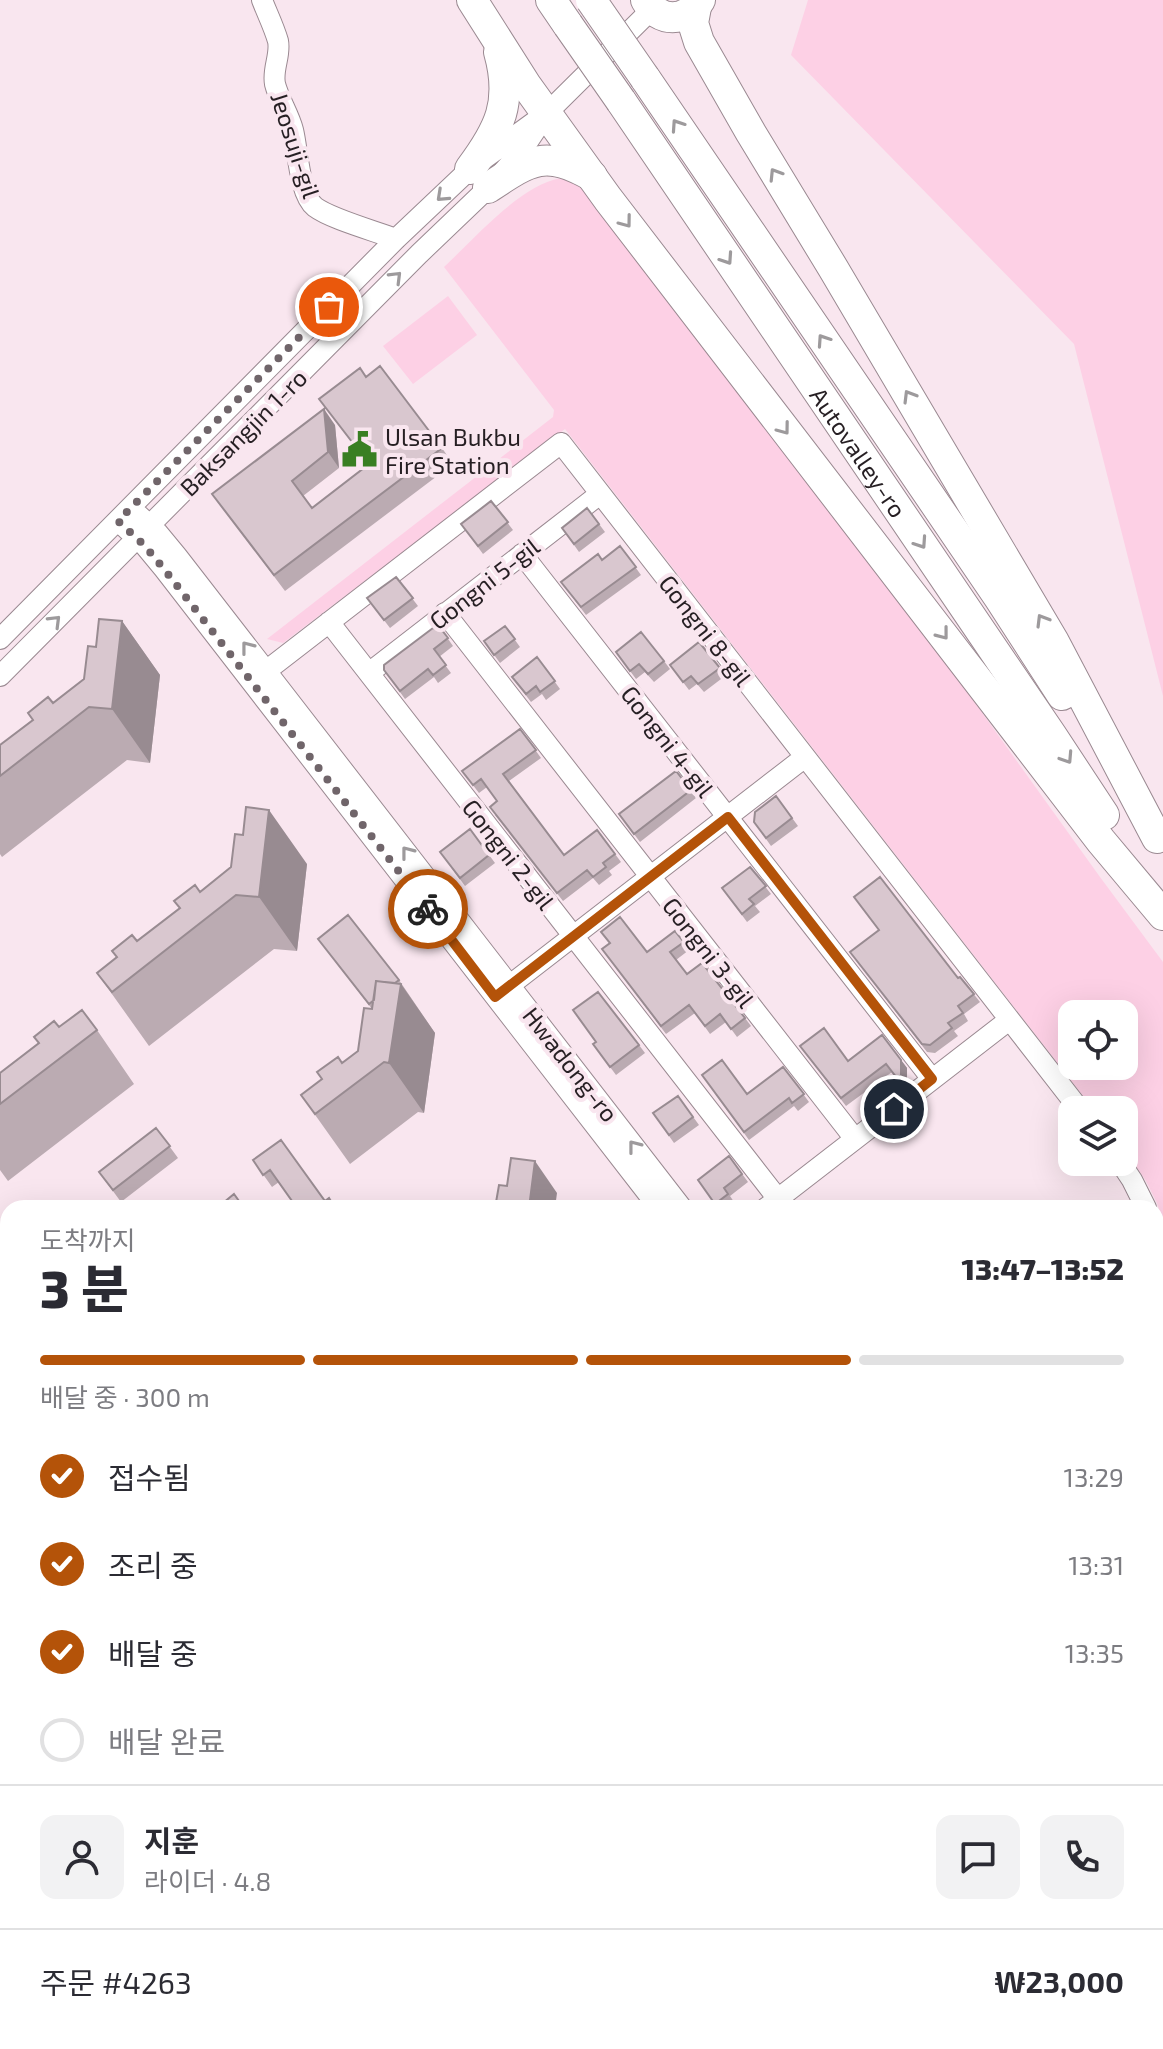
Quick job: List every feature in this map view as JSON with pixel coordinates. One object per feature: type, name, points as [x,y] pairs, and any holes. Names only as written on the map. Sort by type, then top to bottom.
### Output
[{"type":"highway","points":[[472,0],[490,31],[592,177],[1101,841],[1163,915]]},
{"type":"highway","name":"Autovalley-ro","points":[[551,0],[1025,696],[1163,906]]},
{"type":"highway","name":"Autovalley-ro","points":[[591,0],[1000,599],[1160,842]]},
{"type":"highway","points":[[649,4],[658,14],[674,18],[690,13],[698,4]]},
{"type":"highway","points":[[698,4],[693,23],[699,42],[1054,642],[1160,842]]},
{"type":"highway","points":[[490,31],[503,69],[503,113],[479,178],[515,171],[540,161],[564,162],[592,177]]},
{"type":"street","name":"Jeosuji-gil","points":[[262,0],[278,42],[275,83],[293,130],[310,202],[329,214],[396,239]]},
{"type":"street","name":"Baksangjin 1-ro","points":[[0,639],[396,239],[479,178],[521,152],[547,113],[649,4]]},
{"type":"street","name":"Baksangjin 1-ro","points":[[0,676],[419,254],[479,178]]},
{"type":"street","name":"Gongni 8-gil","points":[[266,671],[561,443],[1069,1096]]},
{"type":"street","name":"Gongni 5-gil","points":[[369,673],[600,494]]},
{"type":"street","name":"Hwadong-ro","points":[[124,514],[177,556],[266,671],[653,1200]]},
{"type":"street","name":"Hwadong-ro","points":[[144,532],[164,569],[502,991],[675,1200]]},
{"type":"street","name":"Gongni 4-gil","points":[[522,554],[932,1079]]},
{"type":"street","name":"Gongni 3-gil","points":[[445,613],[855,1139]]},
{"type":"street","name":"Gongni 2-gil","points":[[329,622],[573,936],[770,1200]]},
{"type":"street","points":[[502,991],[805,757]]},
{"type":"street","points":[[776,1200],[1009,1020]]},
{"type":"street","points":[[1129,1176],[1142,1200]]},
{"type":"shaded area","points":[[808,0],[1163,0],[1163,696],[1074,344],[791,55]]},
{"type":"shaded area","points":[[561,178],[574,181],[586,189],[960,682],[1163,962],[1163,1200],[1156,1200],[1138,1169],[1138,1096],[1083,1096],[1071,1080],[1138,1080],[1138,1000],[1058,1000],[1058,1064],[565,429],[283,643],[267,639],[553,417],[554,410],[444,267],[514,202],[545,183]]},
{"type":"shaded area","points":[[448,296],[477,335],[413,384],[383,346]]},
{"type":"building","points":[[380,366],[442,448],[274,575],[212,494],[324,409],[328,452],[292,481],[312,508],[369,464],[319,399],[360,368],[366,377]]},
{"type":"building","points":[[491,501],[508,522],[478,546],[461,524]]},
{"type":"building","points":[[587,508],[599,524],[574,544],[562,528]]},
{"type":"building","points":[[620,546],[636,567],[581,607],[561,582],[598,554],[602,560]]},
{"type":"building","points":[[396,577],[413,598],[384,620],[367,598]]},
{"type":"building","points":[[99,619],[122,621],[112,709],[89,707],[0,776],[0,745],[33,720],[28,713],[48,697],[53,703],[84,679],[88,646],[96,647]]},
{"type":"building","points":[[505,626],[515,639],[494,655],[484,641]]},
{"type":"building","points":[[433,628],[441,629],[448,638],[434,649],[446,665],[433,675],[428,669],[400,691],[384,670],[384,665]]},
{"type":"building","points":[[641,632],[664,661],[648,674],[639,664],[630,671],[616,652]]},
{"type":"building","points":[[699,642],[720,668],[698,684],[691,676],[683,682],[670,665]]},
{"type":"building","points":[[537,657],[555,681],[540,692],[536,686],[526,694],[512,677]]},
{"type":"building","points":[[520,729],[536,750],[503,774],[564,855],[597,830],[615,854],[603,863],[606,867],[593,877],[587,870],[557,893],[490,807],[497,801],[481,779],[473,785],[462,771]]},
{"type":"building","points":[[676,771],[691,790],[634,834],[619,814]]},
{"type":"building","points":[[776,796],[792,818],[766,838],[754,822],[755,812]]},
{"type":"building","points":[[246,807],[269,810],[259,897],[236,895],[112,992],[97,973],[117,957],[112,951],[132,935],[137,941],[180,908],[174,901],[195,885],[200,892],[231,867],[235,834],[243,835]]},
{"type":"building","points":[[470,829],[489,855],[460,878],[440,852]]},
{"type":"building","points":[[750,867],[766,886],[749,899],[754,904],[742,914],[722,888]]},
{"type":"building","points":[[880,877],[958,978],[974,994],[958,1006],[963,1013],[948,1023],[952,1028],[930,1045],[922,1044],[850,952],[879,930],[854,897]]},
{"type":"building","points":[[348,915],[399,980],[395,983],[376,981],[374,1000],[369,1004],[318,939]]},
{"type":"building","points":[[620,917],[647,952],[675,931],[684,942],[670,952],[687,974],[702,963],[745,1018],[731,1029],[720,1014],[705,1026],[689,1005],[661,1026],[602,949],[610,943],[601,932]]},
{"type":"building","points":[[376,981],[401,984],[389,1063],[384,1062],[315,1114],[301,1095],[322,1079],[317,1072],[338,1057],[342,1063],[358,1051],[364,1008],[372,1009]]},
{"type":"building","points":[[598,992],[639,1045],[610,1067],[573,1010]]},
{"type":"building","points":[[82,1010],[97,1030],[0,1104],[0,1073],[39,1043],[34,1037],[54,1021],[59,1027]]},
{"type":"building","points":[[824,1028],[848,1061],[882,1035],[901,1060],[901,1075],[897,1078],[886,1064],[841,1098],[800,1046]]},
{"type":"building","points":[[722,1060],[747,1094],[783,1067],[804,1094],[792,1103],[789,1098],[744,1132],[702,1075]]},
{"type":"building","points":[[678,1096],[693,1117],[669,1135],[653,1113]]},
{"type":"building","points":[[156,1128],[170,1146],[113,1190],[99,1172]]},
{"type":"building","points":[[281,1140],[324,1200],[291,1200],[270,1170],[263,1175],[253,1160]]},
{"type":"building","points":[[729,1156],[742,1174],[724,1188],[728,1194],[720,1200],[712,1200],[698,1180]]},
{"type":"building","points":[[511,1158],[535,1161],[530,1200],[496,1200],[499,1185],[507,1186]]},
{"type":"way so far","points":[[329,307],[118,521],[164,569],[428,909]]},
{"type":"place","name":"Ulsan Bukbu Fire Station","points":[[359,450]]},
{"type":"route","points":[[428,909],[495,997],[728,817],[932,1079],[894,1109]]}]
